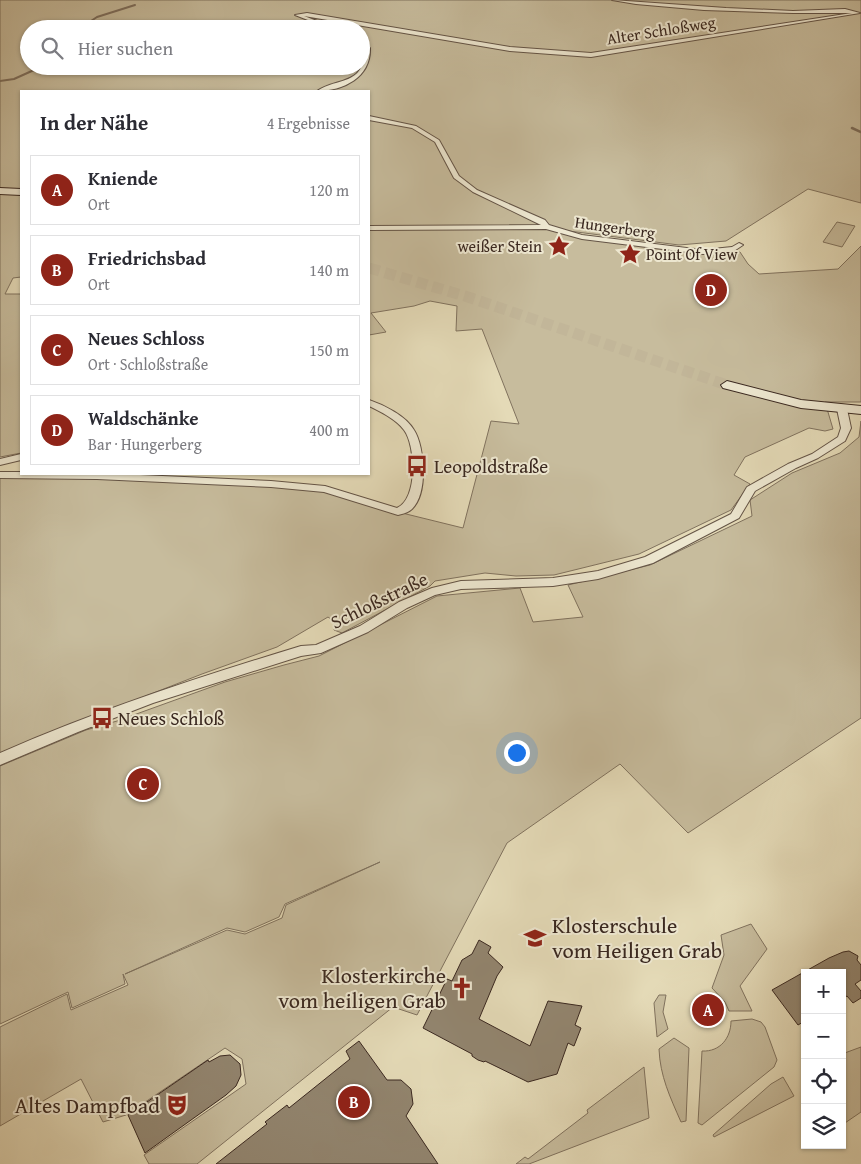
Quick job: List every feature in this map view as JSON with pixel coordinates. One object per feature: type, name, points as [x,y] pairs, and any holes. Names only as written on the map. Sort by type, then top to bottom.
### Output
[{"type":"main road","points":[[0,191],[20,192]]},
{"type":"main road","points":[[727,385],[777,400],[861,410]]},
{"type":"street","name":"Alter Schloßweg","points":[[370,26],[510,49],[591,55],[858,13],[847,10],[784,12],[686,8],[614,0]]},
{"type":"street","name":"Alter Schloßweg","points":[[311,20],[297,15],[307,14],[339,20]]},
{"type":"street","points":[[324,90],[348,83],[357,75]]},
{"type":"street","points":[[370,118],[414,126],[437,141],[456,177],[462,182],[475,191],[542,222],[546,228]]},
{"type":"street","points":[[370,228],[546,228]]},
{"type":"street","name":"Hungerberg","points":[[546,228],[582,237],[704,252],[734,249],[739,245],[717,244],[682,249]]},
{"type":"street","points":[[0,476],[97,476],[271,484],[325,489],[398,512],[410,506],[417,490],[417,466],[410,431],[389,413],[370,404]]},
{"type":"street","name":"Schloßstraße","points":[[0,759],[102,718],[205,680],[301,651],[317,650],[364,629],[403,605],[432,592],[461,586],[553,582],[598,575],[648,560],[735,516],[751,489],[786,469],[815,456],[842,439],[846,428],[842,409]]},
{"type":"street","points":[[0,462],[20,457]]},
{"type":"shaded area","points":[[0,0],[861,0],[861,203],[808,189],[726,241],[679,245],[553,229],[561,233],[703,252],[734,249],[736,252],[740,252],[748,264],[759,274],[838,269],[861,246],[861,402],[825,402],[833,429],[825,431],[809,428],[745,457],[734,475],[750,484],[731,510],[639,554],[554,575],[516,576],[485,573],[435,581],[430,586],[342,633],[334,630],[336,623],[328,617],[277,647],[202,674],[0,753],[0,475],[97,476],[325,489],[398,512],[463,528],[491,421],[519,424],[482,329],[456,331],[457,306],[430,301],[414,306],[371,313],[386,332],[370,335],[370,229],[538,228],[370,227],[370,90],[20,90],[20,277],[13,278],[5,294],[20,294],[20,453],[0,457]]},
{"type":"shaded area","points":[[837,222],[855,226],[842,247],[823,242]]},
{"type":"shaded area","points":[[861,421],[861,718],[688,833],[620,764],[507,843],[417,1015],[393,1007],[197,1164],[149,1164],[144,1155],[246,1084],[242,1059],[225,1048],[126,1115],[103,1122],[81,1079],[0,1126],[0,1027],[67,994],[71,1010],[128,985],[123,974],[125,984],[72,1008],[68,992],[0,1024],[0,766],[86,730],[117,721],[225,682],[319,656],[437,596],[520,588],[533,622],[583,617],[568,585],[650,565],[752,516],[750,500],[792,473],[840,453],[859,437]],"holes":[[[380,862],[286,905],[282,918],[245,934],[227,930],[125,974],[227,928],[245,932],[279,917],[285,904]]]},
{"type":"shaded area","points":[[751,924],[767,949],[740,986],[752,1011],[729,1011],[725,1002],[712,988],[724,955],[721,935]]},
{"type":"shaded area","points":[[659,995],[666,995],[663,1012],[668,1029],[657,1037],[654,1003]]},
{"type":"shaded area","points":[[752,1019],[761,1022],[765,1027],[777,1060],[774,1067],[702,1125],[698,1123],[702,1051],[714,1049],[723,1043],[729,1033],[731,1021]]},
{"type":"shaded area","points":[[674,1038],[689,1048],[686,1121],[681,1122],[666,1086],[661,1068],[659,1049]]},
{"type":"shaded area","points":[[861,1047],[861,1112],[846,1122],[846,1059],[846,1053]]},
{"type":"shaded area","points":[[644,1067],[649,1118],[529,1164],[516,1164],[525,1157],[528,1159],[588,1113],[587,1110]]},
{"type":"shaded area","points":[[783,1077],[794,1096],[714,1137],[713,1135],[771,1084]]},
{"type":"building","name":"Klosterschule vom Heiligen Grab","points":[[479,940],[491,947],[488,953],[503,967],[497,976],[479,1019],[530,1046],[548,1001],[582,1006],[575,1025],[581,1028],[574,1046],[568,1043],[557,1074],[528,1082],[485,1061],[478,1060],[472,1054],[423,1028],[447,979],[452,981],[462,960],[472,954]]},
{"type":"building","points":[[849,951],[858,956],[857,960],[861,965],[861,980],[855,984],[861,991],[861,998],[853,1003],[846,997],[846,969],[809,969],[843,952]]},
{"type":"building","points":[[801,974],[801,1023],[798,1025],[772,990]]},
{"type":"building","points":[[359,1041],[387,1080],[401,1080],[411,1089],[413,1104],[406,1116],[438,1164],[216,1164],[267,1124],[265,1122],[287,1105],[289,1108],[350,1059],[346,1051]]},
{"type":"building","name":"Altes Dampfbad","points":[[230,1055],[240,1064],[241,1075],[236,1086],[145,1153],[128,1115],[208,1060],[209,1062],[220,1056]]},
{"type":"waterway","points":[[92,20],[135,5]]},
{"type":"waterway","points":[[0,81],[14,79],[23,75]]},
{"type":"waterway","points":[[852,128],[861,132]]},
{"type":"tunnel","points":[[370,268],[465,296],[727,385]]},
{"type":"place","name":"weißer Stein","points":[[559,246]]},
{"type":"place","name":"Point Of View","points":[[630,254]]},
{"type":"place","name":"Waldschänke","points":[[711,290]]},
{"type":"place","name":"Leopoldstraße","points":[[417,466]]},
{"type":"place","name":"Neues Schloß","points":[[102,718]]},
{"type":"place","name":"Neues Schloss","points":[[143,784]]},
{"type":"place","name":"Klosterschule vom Heiligen Grab","points":[[535,938]]},
{"type":"place","name":"Klosterkirche vom heiligen Grab","points":[[462,988]]},
{"type":"place","name":"Kniende","points":[[708,1010]]},
{"type":"place","name":"Friedrichsbad","points":[[354,1102]]},
{"type":"place","name":"Altes Dampfbad","points":[[177,1105]]}]
